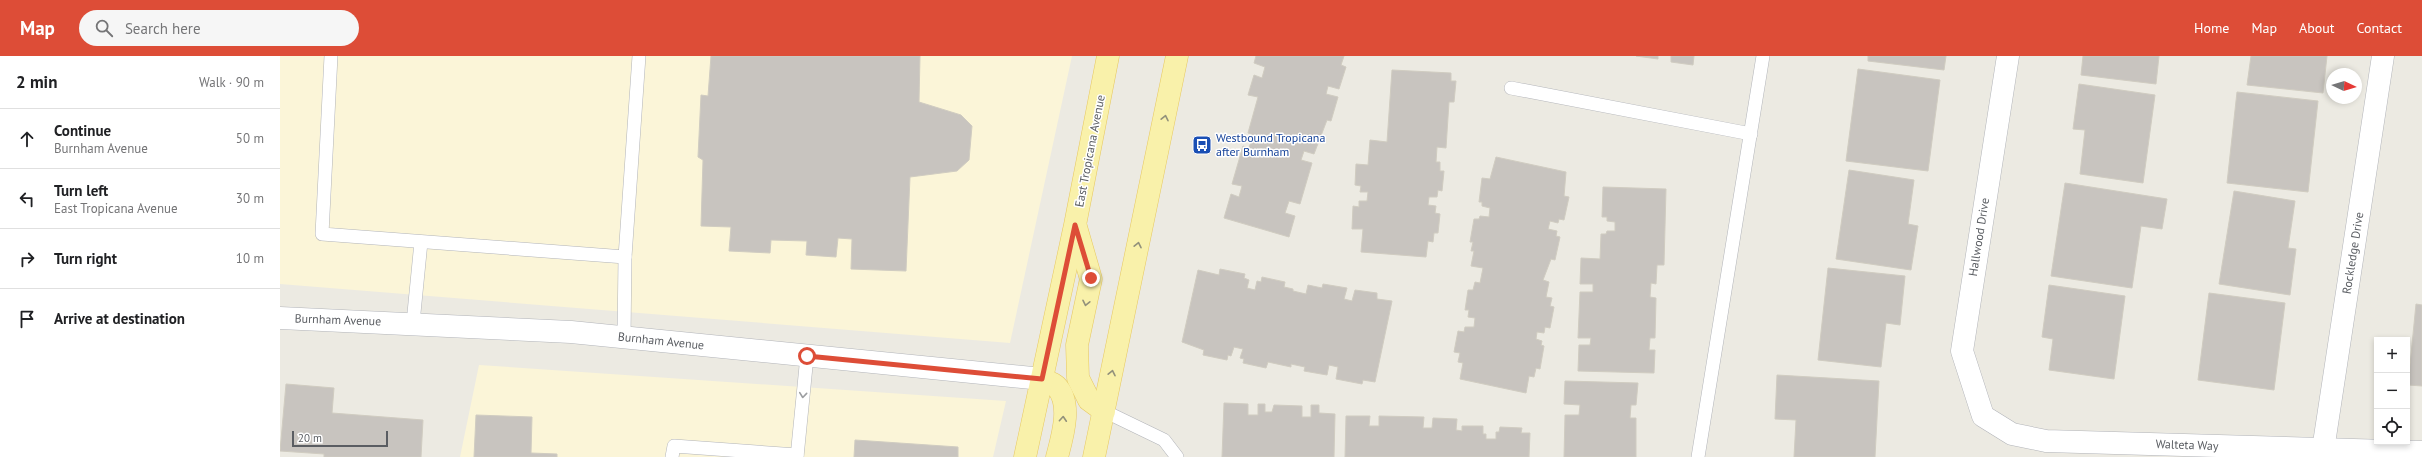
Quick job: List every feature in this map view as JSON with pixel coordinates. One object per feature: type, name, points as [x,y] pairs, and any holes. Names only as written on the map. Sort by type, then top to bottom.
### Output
[{"type":"main road","name":"East Tropicana Avenue","points":[[1025,457],[1075,225],[1108,56]]},
{"type":"main road","points":[[1094,457],[1177,56]]},
{"type":"main road","points":[[1075,225],[1091,278],[1077,345],[1078,378],[1089,400],[1104,411]]},
{"type":"main road","points":[[1042,379],[1056,386],[1064,404],[1062,433],[1057,457]]},
{"type":"street","name":"Hallwood Drive","points":[[1983,416],[1962,351],[2008,56]]},
{"type":"street","name":"Rockledge Drive","points":[[2323,450],[2383,56]]},
{"type":"street","name":"Burnham Avenue","points":[[280,318],[412,323],[624,337],[1042,379]]},
{"type":"street","name":"Walteta Way","points":[[1983,416],[2012,434],[2046,441],[2422,452]]},
{"type":"lane","points":[[331,56],[322,234],[625,257]]},
{"type":"lane","points":[[624,337],[625,257],[639,56]]},
{"type":"lane","points":[[1698,457],[1763,56]]},
{"type":"lane","points":[[1511,88],[1751,134]]},
{"type":"lane","points":[[412,323],[421,242]]},
{"type":"lane","points":[[672,457],[674,446],[797,456],[807,356]]},
{"type":"lane","points":[[1104,411],[1164,440],[1177,457]]},
{"type":"shaded area","points":[[280,56],[1072,56],[1010,343],[280,284]]},
{"type":"shaded area","points":[[479,365],[1006,401],[993,457],[460,457]]},
{"type":"building","points":[[711,56],[920,56],[919,102],[961,115],[972,126],[969,160],[957,171],[910,177],[906,271],[851,269],[852,239],[838,238],[836,257],[806,255],[807,241],[771,240],[770,253],[729,251],[731,227],[701,226],[703,160],[698,157],[701,95],[708,96]]},
{"type":"building","points":[[1256,56],[1344,56],[1341,65],[1346,67],[1339,89],[1328,86],[1326,94],[1338,97],[1331,121],[1327,120],[1314,154],[1304,151],[1301,160],[1312,163],[1300,204],[1289,201],[1285,213],[1295,216],[1289,237],[1224,218],[1231,194],[1239,197],[1242,186],[1232,184],[1243,146],[1249,148],[1253,135],[1248,133],[1258,97],[1248,95],[1254,75],[1262,78],[1265,67],[1254,63]]},
{"type":"building","points":[[1636,56],[1658,56],[1658,59]]},
{"type":"building","points":[[1671,56],[1694,56],[1693,65],[1671,62]]},
{"type":"building","points":[[1868,56],[1946,56],[1944,70],[1868,61]]},
{"type":"building","points":[[2083,56],[2159,56],[2156,84],[2081,75]]},
{"type":"building","points":[[2251,56],[2327,56],[2323,93],[2247,85]]},
{"type":"building","points":[[1858,69],[1940,80],[1928,171],[1846,161]]},
{"type":"building","points":[[1392,70],[1451,73],[1451,81],[1456,81],[1454,102],[1449,102],[1446,148],[1437,147],[1436,162],[1440,162],[1440,171],[1444,171],[1442,191],[1438,190],[1437,197],[1429,197],[1428,205],[1436,206],[1435,213],[1440,214],[1438,233],[1434,233],[1433,242],[1428,241],[1426,257],[1361,252],[1363,229],[1352,229],[1353,206],[1359,207],[1359,201],[1367,201],[1368,192],[1360,192],[1361,186],[1355,185],[1356,164],[1368,165],[1370,140],[1387,142]]},
{"type":"building","points":[[2079,84],[2155,95],[2143,183],[2080,174],[2085,130],[2073,129]]},
{"type":"building","points":[[2237,92],[2318,101],[2308,192],[2227,183]]},
{"type":"building","points":[[1496,157],[1566,172],[1564,196],[1569,197],[1564,220],[1559,219],[1558,223],[1550,221],[1548,229],[1557,231],[1556,236],[1560,237],[1555,260],[1551,259],[1543,280],[1549,282],[1546,297],[1552,298],[1550,306],[1554,307],[1550,328],[1545,327],[1544,333],[1537,332],[1536,339],[1542,341],[1541,345],[1544,346],[1540,369],[1536,368],[1534,377],[1529,376],[1526,393],[1460,379],[1463,363],[1458,362],[1460,353],[1454,352],[1458,331],[1464,332],[1465,327],[1474,327],[1475,318],[1468,317],[1469,310],[1465,310],[1468,290],[1473,290],[1475,282],[1480,283],[1483,268],[1471,266],[1474,251],[1471,251],[1473,242],[1470,242],[1474,219],[1479,219],[1480,216],[1489,217],[1490,208],[1482,206],[1482,202],[1479,202],[1482,178],[1490,179]]},
{"type":"building","points":[[1849,170],[1914,180],[1908,224],[1918,226],[1911,270],[1836,259]]},
{"type":"building","points":[[2065,183],[2167,199],[2162,229],[2141,226],[2132,288],[2051,276]]},
{"type":"building","points":[[1603,187],[1666,189],[1664,265],[1657,265],[1656,284],[1651,283],[1650,297],[1656,298],[1655,338],[1650,338],[1649,350],[1655,350],[1654,373],[1578,371],[1579,345],[1590,345],[1591,338],[1578,338],[1580,292],[1593,292],[1593,284],[1580,284],[1581,258],[1600,259],[1601,234],[1606,234],[1607,231],[1615,231],[1615,222],[1607,221],[1607,217],[1602,217]]},
{"type":"building","points":[[2234,191],[2295,201],[2288,248],[2296,249],[2290,295],[2219,284]]},
{"type":"building","points":[[1828,268],[1905,276],[1900,325],[1886,323],[1881,367],[1818,360]]},
{"type":"building","points":[[1220,269],[1245,274],[1244,278],[1249,280],[1247,288],[1255,290],[1257,281],[1261,282],[1262,277],[1285,282],[1284,287],[1306,294],[1308,285],[1322,288],[1323,284],[1347,288],[1344,299],[1352,301],[1355,290],[1377,293],[1377,299],[1392,301],[1375,382],[1363,380],[1362,384],[1336,379],[1338,367],[1329,365],[1327,375],[1304,371],[1305,367],[1291,364],[1291,367],[1268,362],[1266,368],[1243,363],[1244,359],[1240,358],[1243,349],[1234,347],[1231,356],[1228,355],[1227,360],[1203,355],[1204,350],[1182,342],[1198,270],[1219,275]]},
{"type":"building","points":[[2049,285],[2125,296],[2114,379],[2049,370],[2053,339],[2042,337]]},
{"type":"building","points":[[2209,293],[2285,303],[2274,390],[2198,380]]},
{"type":"building","points":[[2416,304],[2422,305],[2422,386],[2410,385],[2410,365]]},
{"type":"building","points":[[1777,375],[1879,381],[1875,457],[1794,457],[1796,420],[1775,419]]},
{"type":"building","points":[[1565,381],[1638,383],[1636,405],[1631,405],[1630,418],[1636,418],[1636,457],[1564,457],[1565,415],[1579,415],[1580,405],[1564,404]]},
{"type":"building","points":[[286,384],[334,388],[332,413],[423,420],[421,457],[324,457],[324,454],[280,451]]},
{"type":"building","points":[[1224,403],[1248,404],[1248,415],[1258,415],[1258,404],[1265,404],[1265,412],[1272,412],[1274,405],[1302,406],[1302,417],[1311,417],[1311,405],[1319,405],[1319,413],[1335,414],[1334,457],[1222,457]]},
{"type":"building","points":[[476,415],[532,417],[531,453],[557,454],[557,457],[474,457]]},
{"type":"building","points":[[1346,416],[1370,416],[1369,426],[1379,426],[1379,416],[1424,417],[1423,428],[1432,428],[1433,418],[1457,419],[1456,430],[1462,431],[1462,426],[1483,426],[1483,434],[1486,434],[1486,439],[1496,439],[1496,432],[1499,432],[1500,427],[1522,428],[1521,433],[1530,433],[1529,457],[1345,457]]},
{"type":"building","points":[[855,440],[958,447],[958,457],[854,457]]},
{"type":"place","name":"Westbound Tropicana after Burnham","points":[[1202,145]]},
{"type":"route","points":[[807,356],[1042,379],[1075,225],[1091,278]]}]
